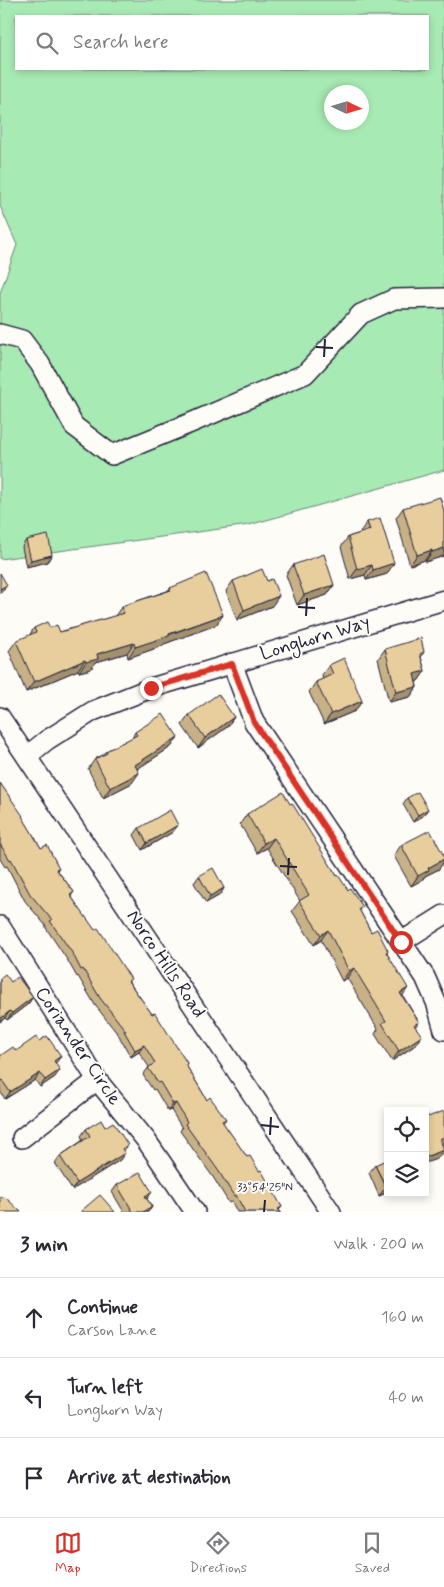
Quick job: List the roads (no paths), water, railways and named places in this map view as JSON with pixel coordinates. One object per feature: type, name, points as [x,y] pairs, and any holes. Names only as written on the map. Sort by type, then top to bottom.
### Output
[{"type":"street","points":[[0,334],[22,340],[40,364],[74,426],[112,455],[305,374],[361,314],[394,299],[444,298]]},
{"type":"street","name":"Longhorn Way","points":[[27,756],[47,740],[93,711],[151,688],[444,600]]},
{"type":"street","points":[[232,664],[254,722],[425,977],[436,1002],[444,1030]]},
{"type":"street","name":"Norco Hills Road","points":[[0,717],[331,1212]]},
{"type":"street","points":[[401,942],[444,915]]},
{"type":"street","name":"Coriander Circle","points":[[1,929],[97,1080],[146,1140],[195,1212]]},
{"type":"street","points":[[22,1138],[97,1080]]}]
